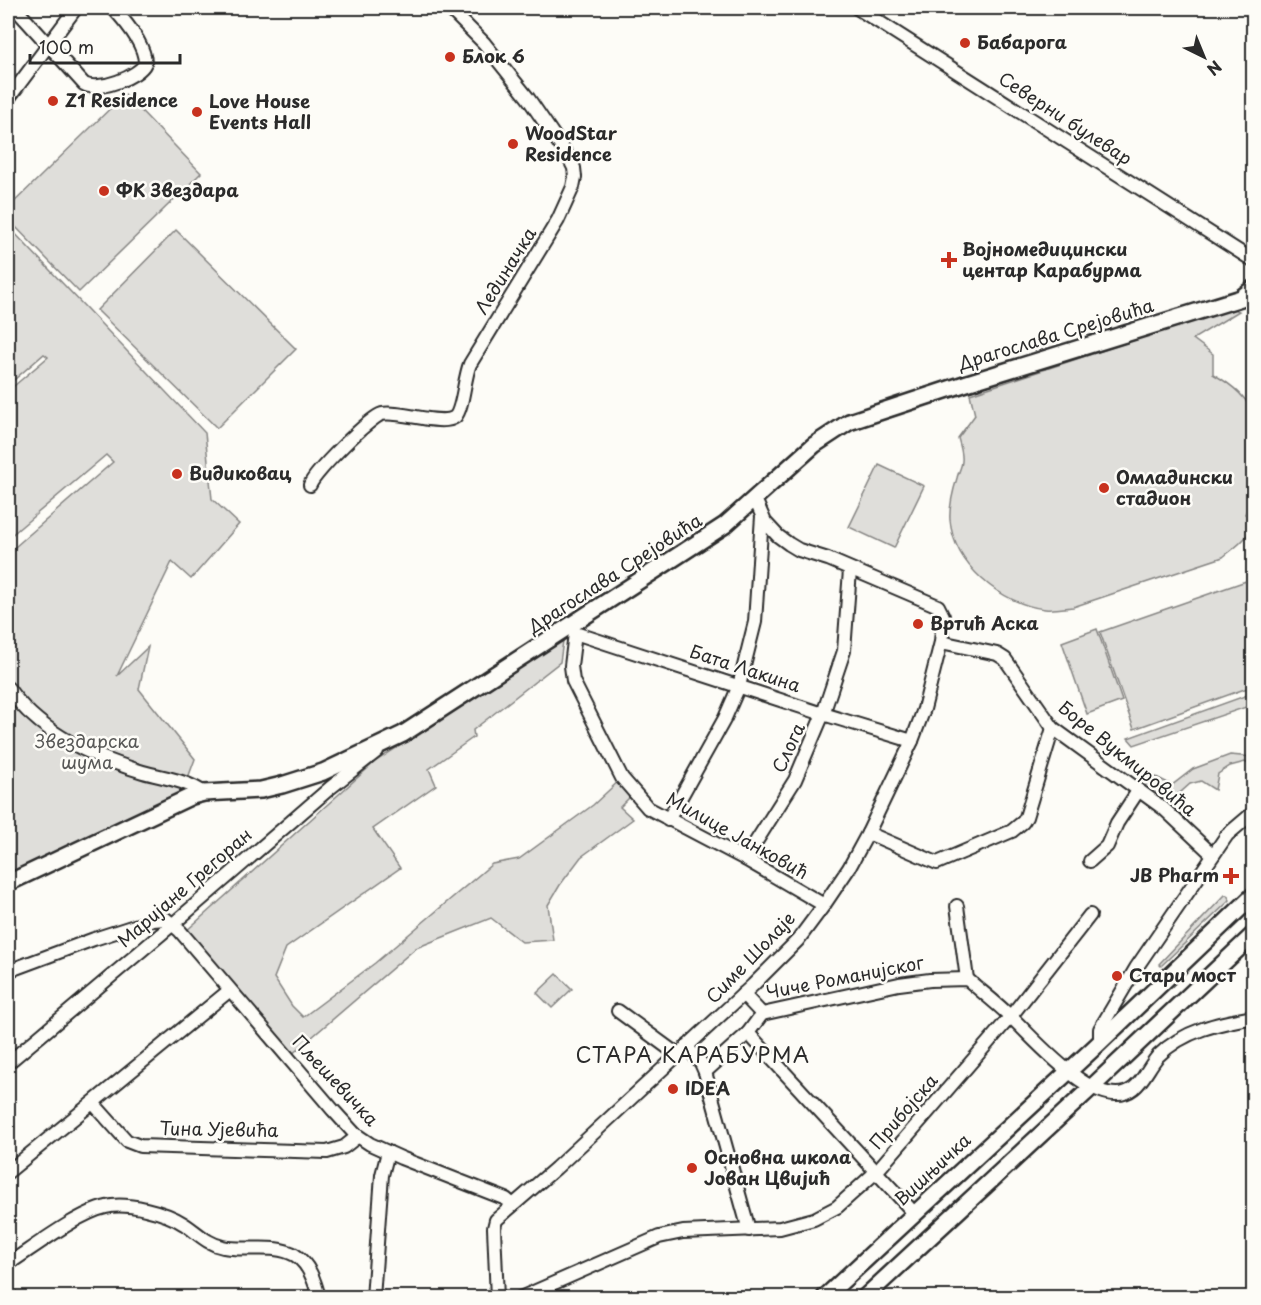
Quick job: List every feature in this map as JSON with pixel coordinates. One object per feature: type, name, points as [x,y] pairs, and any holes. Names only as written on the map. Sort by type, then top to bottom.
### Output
[{"type":"main road","name":"Драгослава Срејовића","points":[[8,883],[160,809],[192,796],[204,793],[261,790],[282,785],[323,772],[388,743],[573,629],[725,525],[814,445],[849,422],[968,382],[1250,295]]},
{"type":"main road","name":"Вишњичка","points":[[824,1298],[1069,1072],[1254,895]]},
{"type":"main road","points":[[864,1298],[1254,934]]},
{"type":"street","points":[[15,8],[87,86],[101,86],[138,72],[143,67],[145,59],[131,29],[113,8]]},
{"type":"street","points":[[8,99],[76,8]]},
{"type":"street","name":"Лединачка","points":[[310,484],[322,466],[379,415],[393,414],[434,420],[450,419],[458,413],[470,364],[558,220],[573,188],[574,168],[553,134],[499,59],[449,8]]},
{"type":"street","name":"Северни булевар","points":[[857,8],[1254,261]]},
{"type":"street","points":[[755,499],[762,516],[771,529],[789,544],[938,606],[943,616],[941,642]]},
{"type":"street","points":[[668,820],[725,718],[739,686],[755,622],[762,516]]},
{"type":"street","name":"Слога","points":[[745,859],[795,780],[823,714],[844,651],[850,570]]},
{"type":"street","name":"Бата Лакина","points":[[573,629],[823,714],[912,741]]},
{"type":"street","name":"Милице Јанковић","points":[[573,629],[571,674],[622,777],[648,808],[745,859],[824,905]]},
{"type":"street","name":"Боре Вукмировића","points":[[941,642],[997,654],[1005,659],[1053,728],[1171,815],[1213,855]]},
{"type":"street","name":"Симе Шолаје","points":[[497,1298],[494,1225],[496,1220],[556,1168],[743,994],[798,939],[824,905],[868,834],[912,741],[924,710],[941,642]]},
{"type":"street","points":[[8,688],[32,717],[69,741],[113,762],[187,783],[204,793]]},
{"type":"street","points":[[868,834],[937,863],[1012,831],[1026,817],[1053,728]]},
{"type":"street","name":"Маријане Грегоран","points":[[8,1063],[330,788],[388,743]]},
{"type":"street","points":[[1090,861],[1107,846],[1117,823],[1138,791]]},
{"type":"street","points":[[1102,1041],[1100,1029],[1136,968],[1213,855],[1235,826],[1254,812]]},
{"type":"street","points":[[957,906],[968,979],[1011,1016],[1069,1072],[1092,1087],[1114,1095],[1128,1092],[1139,1083],[1159,1055],[1178,1040],[1198,1030],[1224,1022],[1254,1017]]},
{"type":"street","name":"Прибојска","points":[[520,1298],[659,1237],[682,1232],[780,1228],[826,1215],[876,1172],[1011,1016],[1090,915]]},
{"type":"street","points":[[8,971],[153,920],[166,919],[173,924]]},
{"type":"street","name":"Пљешевичка","points":[[173,924],[358,1136],[388,1152],[506,1199],[512,1204]]},
{"type":"street","name":"Чиче Романијског","points":[[743,994],[762,1014],[807,1006],[898,984],[968,979]]},
{"type":"street","points":[[8,1172],[230,990]]},
{"type":"street","points":[[618,1011],[701,1063],[749,1230]]},
{"type":"street","points":[[705,1072],[748,1033],[762,1014]]},
{"type":"street","points":[[748,1033],[915,1214]]},
{"type":"street","name":"Тина Ујевића","points":[[93,1103],[125,1140],[140,1146],[327,1152],[344,1147],[358,1136]]},
{"type":"street","points":[[373,1298],[382,1176],[388,1152]]},
{"type":"street","points":[[8,1264],[90,1212],[106,1207],[127,1206],[177,1219],[204,1239],[222,1247],[282,1250],[292,1254],[307,1267],[315,1282],[319,1298]]},
{"type":"street","points":[[8,1292],[11,1298]]},
{"type":"green space","name":"ФК Звездара","points":[[125,94],[201,173],[79,292],[8,219],[8,208]]},
{"type":"green space","name":"Звездарска шума","points":[[8,226],[205,433],[212,499],[239,524],[191,579],[172,562],[117,676],[148,647],[139,689],[195,759],[181,797],[8,880],[8,553],[113,462],[106,455],[8,538],[8,391],[48,357],[44,354],[8,385]]},
{"type":"green space","points":[[176,230],[296,349],[217,428],[97,310]]},
{"type":"green space","name":"Омладински стадион","points":[[1232,308],[1239,311],[1193,339],[1213,354],[1213,374],[1242,396],[1253,415],[1253,445],[1251,446],[1254,456],[1253,496],[1245,514],[1253,519],[1247,536],[1223,557],[1073,607],[1048,609],[1028,606],[997,591],[982,580],[960,552],[953,537],[950,520],[952,499],[962,463],[958,438],[975,415],[970,394]]},
{"type":"green space","points":[[879,465],[924,486],[894,548],[849,527]]},
{"type":"green space","points":[[1246,581],[1253,603],[1253,686],[1134,729],[1100,632]]},
{"type":"green space","points":[[1097,629],[1122,701],[1087,714],[1062,642]]},
{"type":"green space","points":[[563,641],[560,662],[473,730],[474,737],[429,769],[436,785],[373,829],[400,868],[286,948],[274,978],[292,1006],[303,1017],[375,963],[492,864],[519,859],[593,805],[622,778],[634,793],[620,807],[633,819],[581,857],[560,885],[548,905],[553,940],[522,942],[491,918],[416,948],[291,1055],[185,932],[376,761]]},
{"type":"green space","points":[[1253,693],[1253,711],[1246,707],[1134,745],[1128,738]]},
{"type":"green space","points":[[1230,755],[1253,757],[1253,767],[1245,762],[1230,766],[1218,774],[1215,790],[1201,781],[1190,784],[1163,808],[1138,791],[1156,777],[1172,785],[1193,769]]},
{"type":"green space","points":[[1225,895],[1230,900],[1161,966],[1159,964]]},
{"type":"green space","points":[[557,974],[572,989],[552,1008],[537,993]]},
{"type":"place","name":"Бабарога","points":[[965,43]]},
{"type":"place","name":"Блок 6","points":[[450,57]]},
{"type":"place","name":"Z1 Residence","points":[[53,101]]},
{"type":"place","name":"Love House Events Hall","points":[[197,112]]},
{"type":"place","name":"WoodStar Residence","points":[[513,144]]},
{"type":"place","name":"ФК Звездара","points":[[104,191]]},
{"type":"place","name":"Војномедицински центар Карабурма","points":[[949,260]]},
{"type":"place","name":"Видиковац","points":[[177,474]]},
{"type":"place","name":"Омладински стадион","points":[[1104,488]]},
{"type":"place","name":"Вртић Аска","points":[[918,624]]},
{"type":"place","name":"JB Pharm","points":[[1231,876]]},
{"type":"place","name":"Стари мост","points":[[1117,976]]},
{"type":"place","name":"IDEA","points":[[673,1089]]},
{"type":"place","name":"Основна школа Јован Цвијић","points":[[692,1168]]},
{"type":"district","name":"СТАРА КАРАБУРМА","points":[[693,1056]]}]
